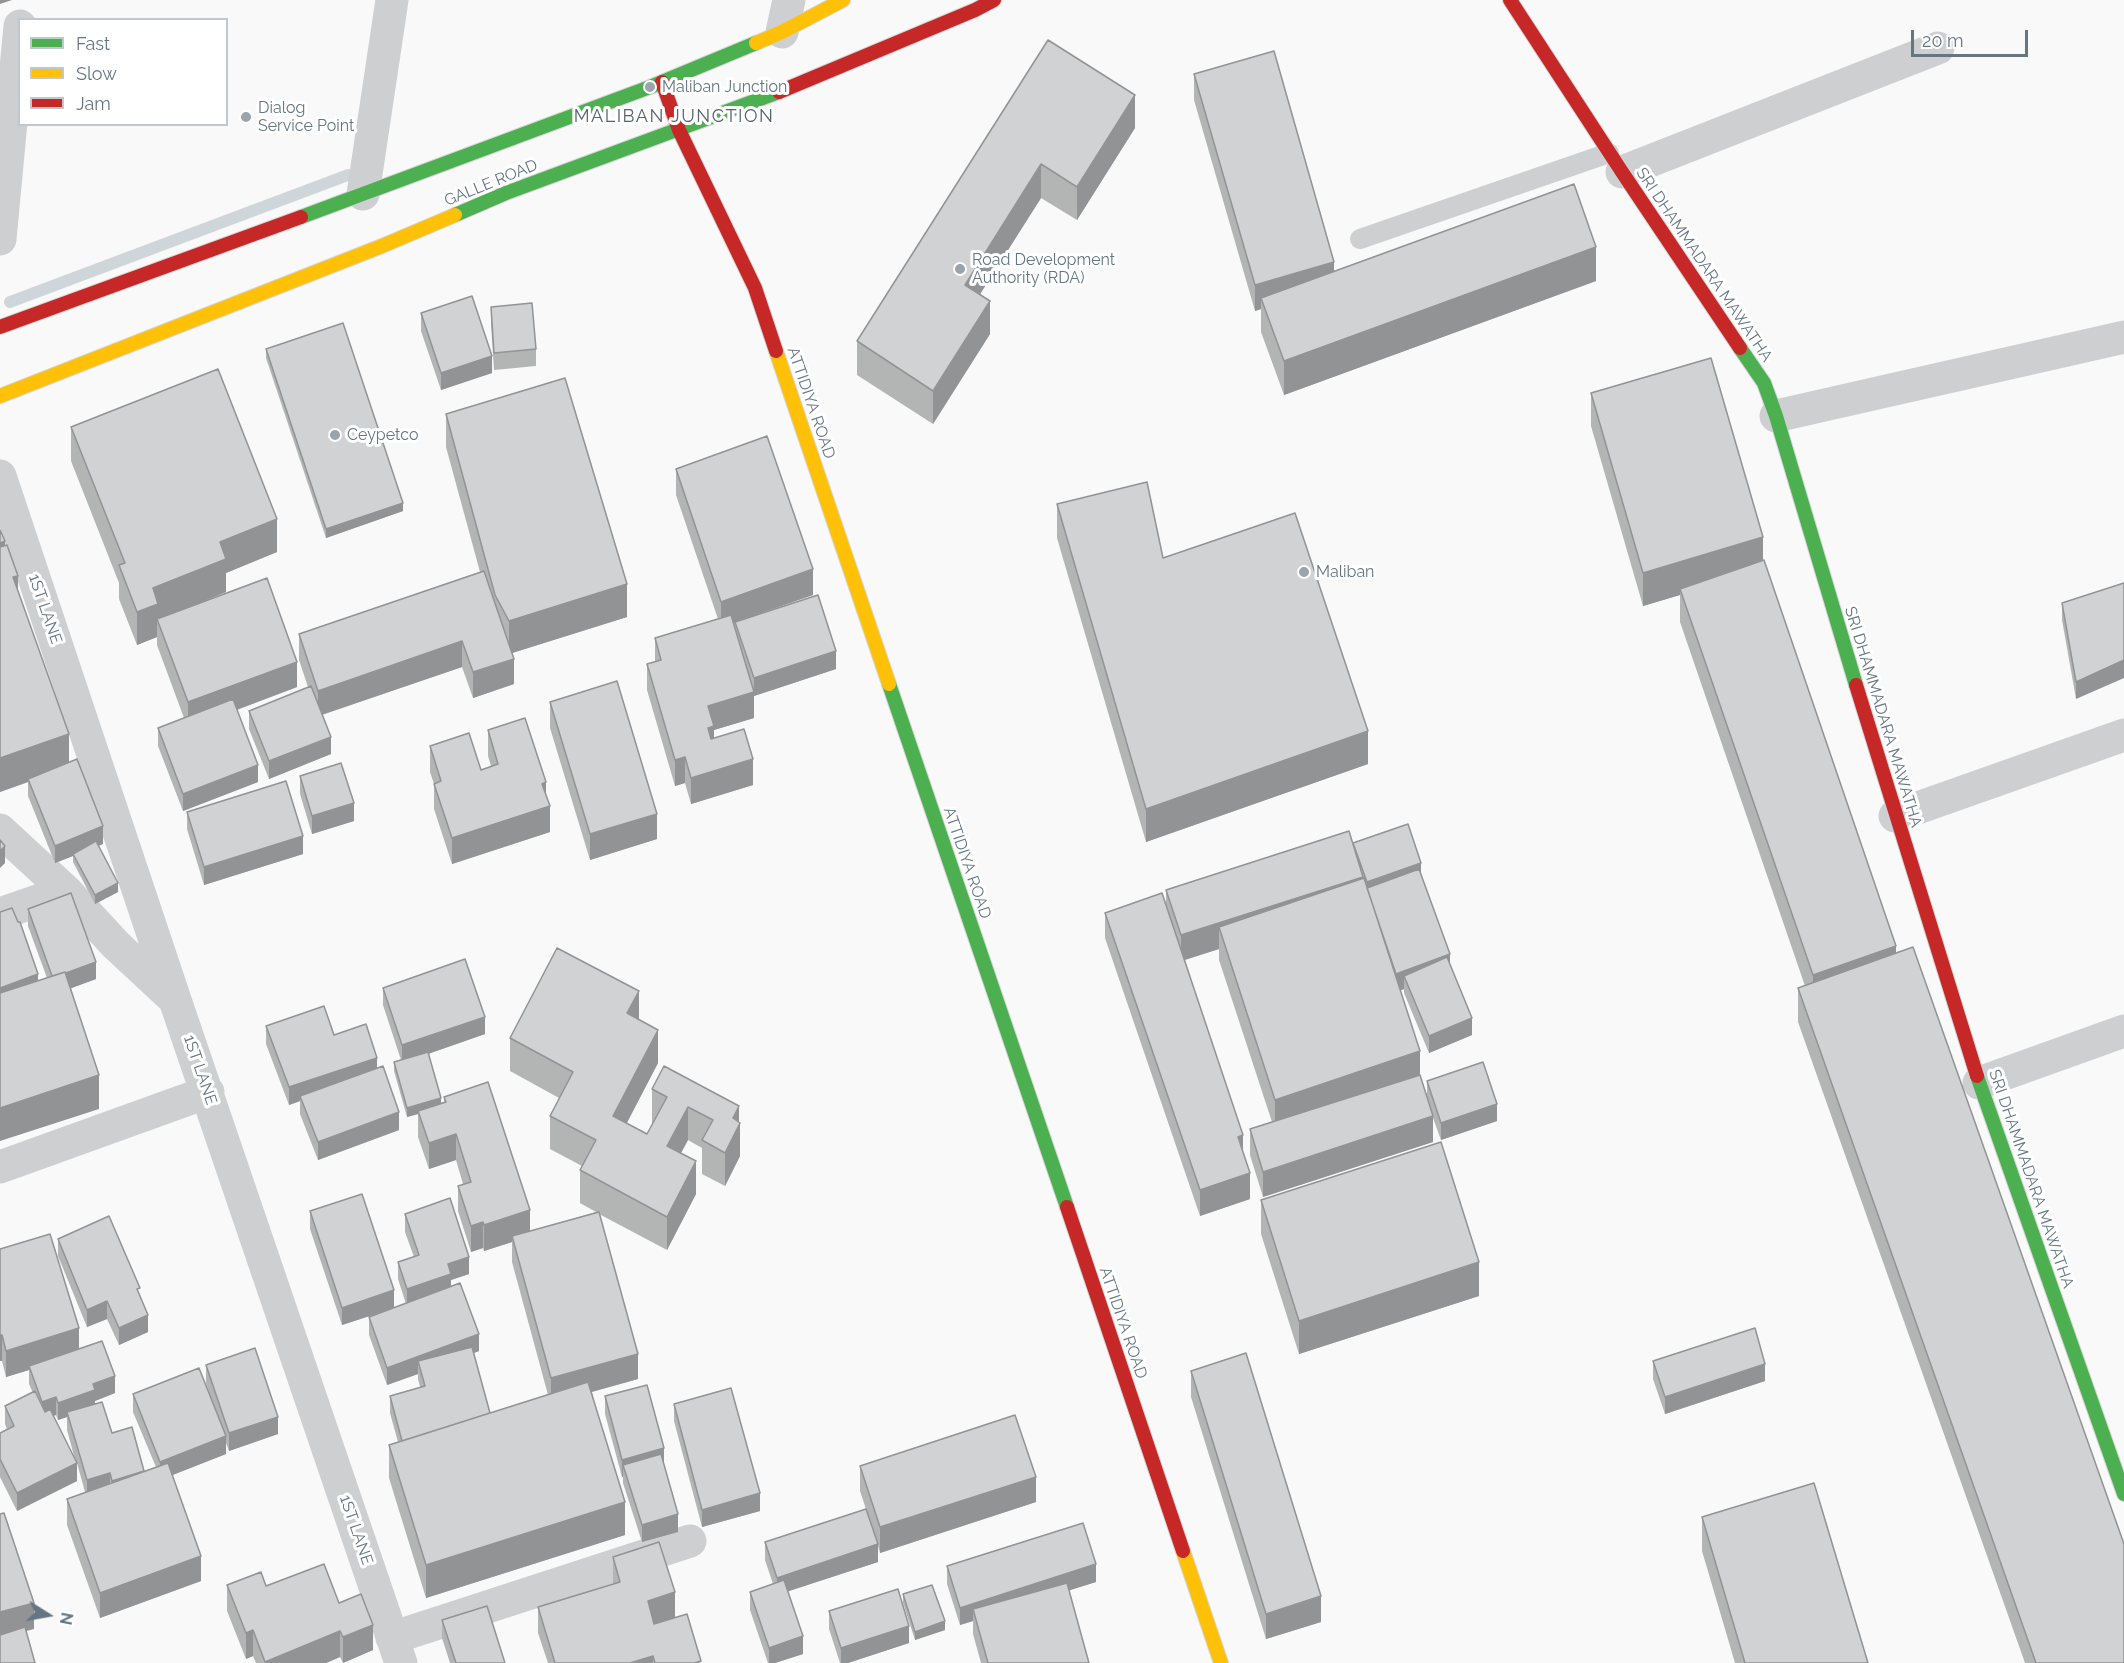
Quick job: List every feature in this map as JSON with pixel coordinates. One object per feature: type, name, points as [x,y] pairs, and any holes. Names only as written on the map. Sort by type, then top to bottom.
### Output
[{"type":"main road","name":"GALLE ROAD","points":[[0,327],[493,147],[662,82],[782,32],[843,0]]},
{"type":"main road","name":"GALLE ROAD","points":[[0,396],[382,246],[506,193],[811,80],[994,0]]},
{"type":"main road","name":"SRI DHAMMADARA MAWATHA","points":[[1510,0],[1764,383],[1776,416],[1894,816],[1979,1083],[2124,1494]]},
{"type":"main road","name":"ATTIDIYA ROAD","points":[[662,82],[679,130],[755,288],[1221,1663]]},
{"type":"street","points":[[20,18],[22,0]]},
{"type":"street","points":[[363,194],[392,0]]},
{"type":"street","points":[[782,32],[789,0]]},
{"type":"street","points":[[0,239],[18,47]]},
{"type":"street","points":[[1616,162],[1938,48]]},
{"type":"street","points":[[1776,416],[2124,338]]},
{"type":"street","name":"1ST LANE","points":[[0,476],[175,1000],[397,1650]]},
{"type":"street","points":[[1894,816],[2124,735]]},
{"type":"street","points":[[0,830],[66,891],[116,945],[175,1000]]},
{"type":"street","points":[[0,914],[66,891]]},
{"type":"street","points":[[1979,1083],[2124,1030]]},
{"type":"street","points":[[0,1167],[208,1092]]},
{"type":"street","points":[[397,1650],[690,1541]]},
{"type":"lane","points":[[1360,239],[1616,162]]},
{"type":"building","name":"Road Development Authority (RDA)","points":[[1048,40],[1135,95],[1077,187],[1041,164],[965,285],[990,301],[933,391],[857,341]]},
{"type":"building","points":[[1274,51],[1334,262],[1255,285],[1194,74]]},
{"type":"building","points":[[1574,184],[1596,247],[1284,361],[1261,298]]},
{"type":"building","points":[[472,296],[492,356],[441,373],[421,313]]},
{"type":"building","points":[[532,303],[536,349],[494,353],[491,307]]},
{"type":"building","name":"Ceypetco","points":[[343,323],[403,503],[326,529],[266,349]]},
{"type":"building","points":[[1711,358],[1763,537],[1643,573],[1591,393]]},
{"type":"building","points":[[218,369],[277,519],[220,542],[226,559],[153,588],[158,604],[137,612],[119,565],[125,563],[71,427]]},
{"type":"building","points":[[565,378],[627,584],[509,621],[495,595],[446,414]]},
{"type":"building","points":[[767,436],[813,569],[721,602],[676,469]]},
{"type":"building","points":[[1147,482],[1163,558],[1295,513],[1368,731],[1146,809],[1057,504]]},
{"type":"building","points":[[0,530],[5,541],[0,543]]},
{"type":"building","points":[[7,545],[18,576],[13,577],[69,734],[0,758],[0,547]]},
{"type":"building","points":[[1764,560],[1896,946],[1813,975],[1680,589]]},
{"type":"building","points":[[484,571],[514,659],[473,672],[462,641],[318,691],[299,634]]},
{"type":"building","points":[[267,578],[297,662],[188,702],[157,619]]},
{"type":"building","points":[[2124,583],[2124,660],[2076,682],[2062,603]]},
{"type":"building","points":[[818,595],[836,651],[754,678],[735,622]]},
{"type":"building","points":[[731,615],[754,692],[708,706],[714,726],[708,728],[711,739],[744,729],[753,759],[691,778],[685,757],[675,760],[647,664],[661,660],[655,638]]},
{"type":"building","points":[[617,681],[657,814],[590,834],[550,702]]},
{"type":"building","points":[[311,686],[331,737],[269,761],[249,711]]},
{"type":"building","points":[[233,699],[258,765],[183,794],[158,728]]},
{"type":"building","points":[[525,718],[546,782],[542,784],[550,806],[452,838],[434,784],[441,781],[430,746],[469,733],[481,770],[498,764],[488,730]]},
{"type":"building","points":[[77,759],[103,826],[55,846],[28,779]]},
{"type":"building","points":[[341,763],[354,803],[312,816],[300,776]]},
{"type":"building","points":[[286,781],[303,836],[204,867],[187,812]]},
{"type":"building","points":[[1408,824],[1421,863],[1367,882],[1353,843]]},
{"type":"building","points":[[1349,831],[1363,877],[1181,935],[1166,890]]},
{"type":"building","points":[[0,840],[5,846],[0,851]]},
{"type":"building","points":[[96,841],[118,883],[95,895],[73,854]]},
{"type":"building","points":[[1419,869],[1450,954],[1396,974],[1367,888]]},
{"type":"building","points":[[1364,878],[1420,1051],[1275,1100],[1219,927]]},
{"type":"building","points":[[71,893],[96,962],[52,976],[28,909]]},
{"type":"building","points":[[1162,893],[1243,1135],[1238,1137],[1250,1173],[1200,1190],[1105,913]]},
{"type":"building","points":[[12,908],[20,922],[38,974],[0,988],[0,912]]},
{"type":"building","points":[[1913,947],[2124,1544],[2124,1663],[2036,1663],[1798,988]]},
{"type":"building","points":[[557,948],[639,991],[627,1013],[658,1030],[613,1116],[647,1134],[667,1097],[652,1089],[664,1066],[739,1106],[733,1118],[740,1123],[725,1153],[702,1140],[713,1120],[688,1107],[667,1146],[696,1161],[667,1217],[580,1170],[596,1140],[550,1116],[573,1072],[510,1038]]},
{"type":"building","points":[[1447,957],[1472,1018],[1429,1036],[1404,976]]},
{"type":"building","points":[[465,959],[485,1017],[402,1045],[383,988]]},
{"type":"building","points":[[65,972],[99,1075],[0,1108],[0,993]]},
{"type":"building","points":[[324,1006],[334,1035],[366,1024],[377,1058],[289,1087],[266,1026]]},
{"type":"building","points":[[428,1052],[441,1098],[407,1108],[394,1062]]},
{"type":"building","points":[[1483,1062],[1497,1104],[1441,1123],[1427,1081]]},
{"type":"building","points":[[383,1066],[399,1112],[318,1142],[300,1096]]},
{"type":"building","points":[[1420,1075],[1433,1116],[1263,1172],[1250,1129]]},
{"type":"building","points":[[488,1082],[530,1210],[484,1225],[483,1222],[471,1226],[458,1186],[471,1182],[456,1134],[429,1143],[418,1111],[446,1102],[444,1097]]},
{"type":"building","points":[[1441,1142],[1479,1262],[1299,1321],[1261,1200]]},
{"type":"building","points":[[362,1194],[394,1290],[342,1308],[310,1211]]},
{"type":"building","points":[[450,1198],[469,1257],[448,1264],[451,1274],[407,1289],[398,1262],[419,1255],[405,1214]]},
{"type":"building","points":[[599,1212],[638,1354],[551,1378],[512,1236]]},
{"type":"building","points":[[109,1216],[140,1288],[137,1289],[148,1315],[119,1328],[107,1301],[87,1310],[58,1239]]},
{"type":"building","points":[[50,1234],[79,1328],[6,1351],[2,1335],[0,1335],[0,1249]]},
{"type":"building","points":[[460,1283],[479,1334],[387,1368],[369,1317]]},
{"type":"building","points":[[1755,1328],[1765,1364],[1665,1397],[1653,1361]]},
{"type":"building","points":[[102,1341],[115,1376],[93,1384],[95,1390],[58,1403],[56,1397],[42,1402],[29,1366]]},
{"type":"building","points":[[472,1347],[490,1413],[402,1441],[390,1396],[425,1386],[418,1361]]},
{"type":"building","points":[[255,1348],[278,1417],[229,1433],[206,1365]]},
{"type":"building","points":[[1246,1353],[1321,1596],[1266,1614],[1191,1371]]},
{"type":"building","points":[[199,1368],[226,1436],[160,1462],[133,1394]]},
{"type":"building","points":[[588,1382],[625,1502],[426,1565],[389,1445]]},
{"type":"building","points":[[647,1385],[664,1448],[622,1460],[605,1396]]},
{"type":"building","points":[[731,1388],[760,1493],[702,1510],[674,1404]]},
{"type":"building","points":[[35,1391],[45,1412],[50,1409],[77,1463],[17,1493],[0,1459],[0,1433],[14,1426],[5,1406]]},
{"type":"building","points":[[102,1402],[112,1433],[132,1427],[144,1471],[112,1481],[110,1473],[87,1480],[67,1412]]},
{"type":"building","points":[[1015,1415],[1036,1477],[880,1527],[860,1466]]},
{"type":"building","points":[[661,1454],[678,1514],[642,1525],[623,1465]]},
{"type":"building","points":[[168,1463],[201,1556],[100,1593],[67,1499]]},
{"type":"building","points":[[1814,1483],[1868,1663],[1745,1663],[1702,1517]]},
{"type":"building","points":[[866,1509],[878,1544],[777,1578],[765,1542]]},
{"type":"building","points":[[4,1513],[34,1603],[0,1612],[0,1514]]},
{"type":"building","points":[[1083,1523],[1096,1564],[960,1608],[947,1566]]},
{"type":"building","points":[[659,1542],[675,1592],[648,1601],[654,1624],[687,1614],[701,1661],[655,1663],[653,1656],[630,1663],[555,1663],[538,1607],[620,1582],[613,1557]]},
{"type":"building","points":[[324,1564],[339,1603],[361,1594],[373,1625],[343,1637],[340,1631],[265,1662],[253,1630],[246,1633],[227,1585],[261,1572],[266,1586]]},
{"type":"building","points":[[784,1580],[803,1636],[769,1648],[750,1592]]},
{"type":"building","points":[[1067,1583],[1089,1663],[988,1663],[973,1609]]},
{"type":"building","points":[[932,1585],[945,1621],[915,1632],[903,1594]]},
{"type":"building","points":[[898,1589],[909,1626],[841,1648],[829,1611]]},
{"type":"building","points":[[487,1606],[505,1663],[456,1663],[442,1620]]},
{"type":"building","points":[[25,1627],[35,1663],[0,1663],[0,1635]]},
{"type":"waterway","points":[[10,302],[348,175]]},
{"type":"traffic: fast","points":[[301,217],[650,87],[756,43]]},
{"type":"traffic: fast","points":[[455,215],[506,193],[779,92]]},
{"type":"traffic: fast","points":[[1740,348],[1764,383],[1776,416],[1856,685]]},
{"type":"traffic: fast","points":[[889,684],[1067,1207]]},
{"type":"traffic: fast","points":[[1977,1076],[2124,1494]]},
{"type":"traffic: slow","points":[[756,43],[843,0]]},
{"type":"traffic: slow","points":[[0,396],[382,246],[455,215]]},
{"type":"traffic: slow","points":[[776,351],[889,684]]},
{"type":"traffic: slow","points":[[1183,1551],[1221,1663]]},
{"type":"traffic: jam","points":[[779,92],[994,0]]},
{"type":"traffic: jam","points":[[1510,0],[1740,348]]},
{"type":"traffic: jam","points":[[662,82],[679,130],[755,288],[776,351]]},
{"type":"traffic: jam","points":[[0,327],[301,217]]},
{"type":"traffic: jam","points":[[1856,685],[1977,1076]]},
{"type":"traffic: jam","points":[[1067,1207],[1183,1551]]},
{"type":"place","name":"Maliban Junction","points":[[650,87]]},
{"type":"place","name":"Dialog Service Point","points":[[246,117]]},
{"type":"place","name":"Road Development Authority (RDA)","points":[[960,269]]},
{"type":"place","name":"Ceypetco","points":[[335,435]]},
{"type":"place","name":"Maliban","points":[[1304,572]]},
{"type":"district","name":"MALIBAN JUNCTION","points":[[674,117]]}]
